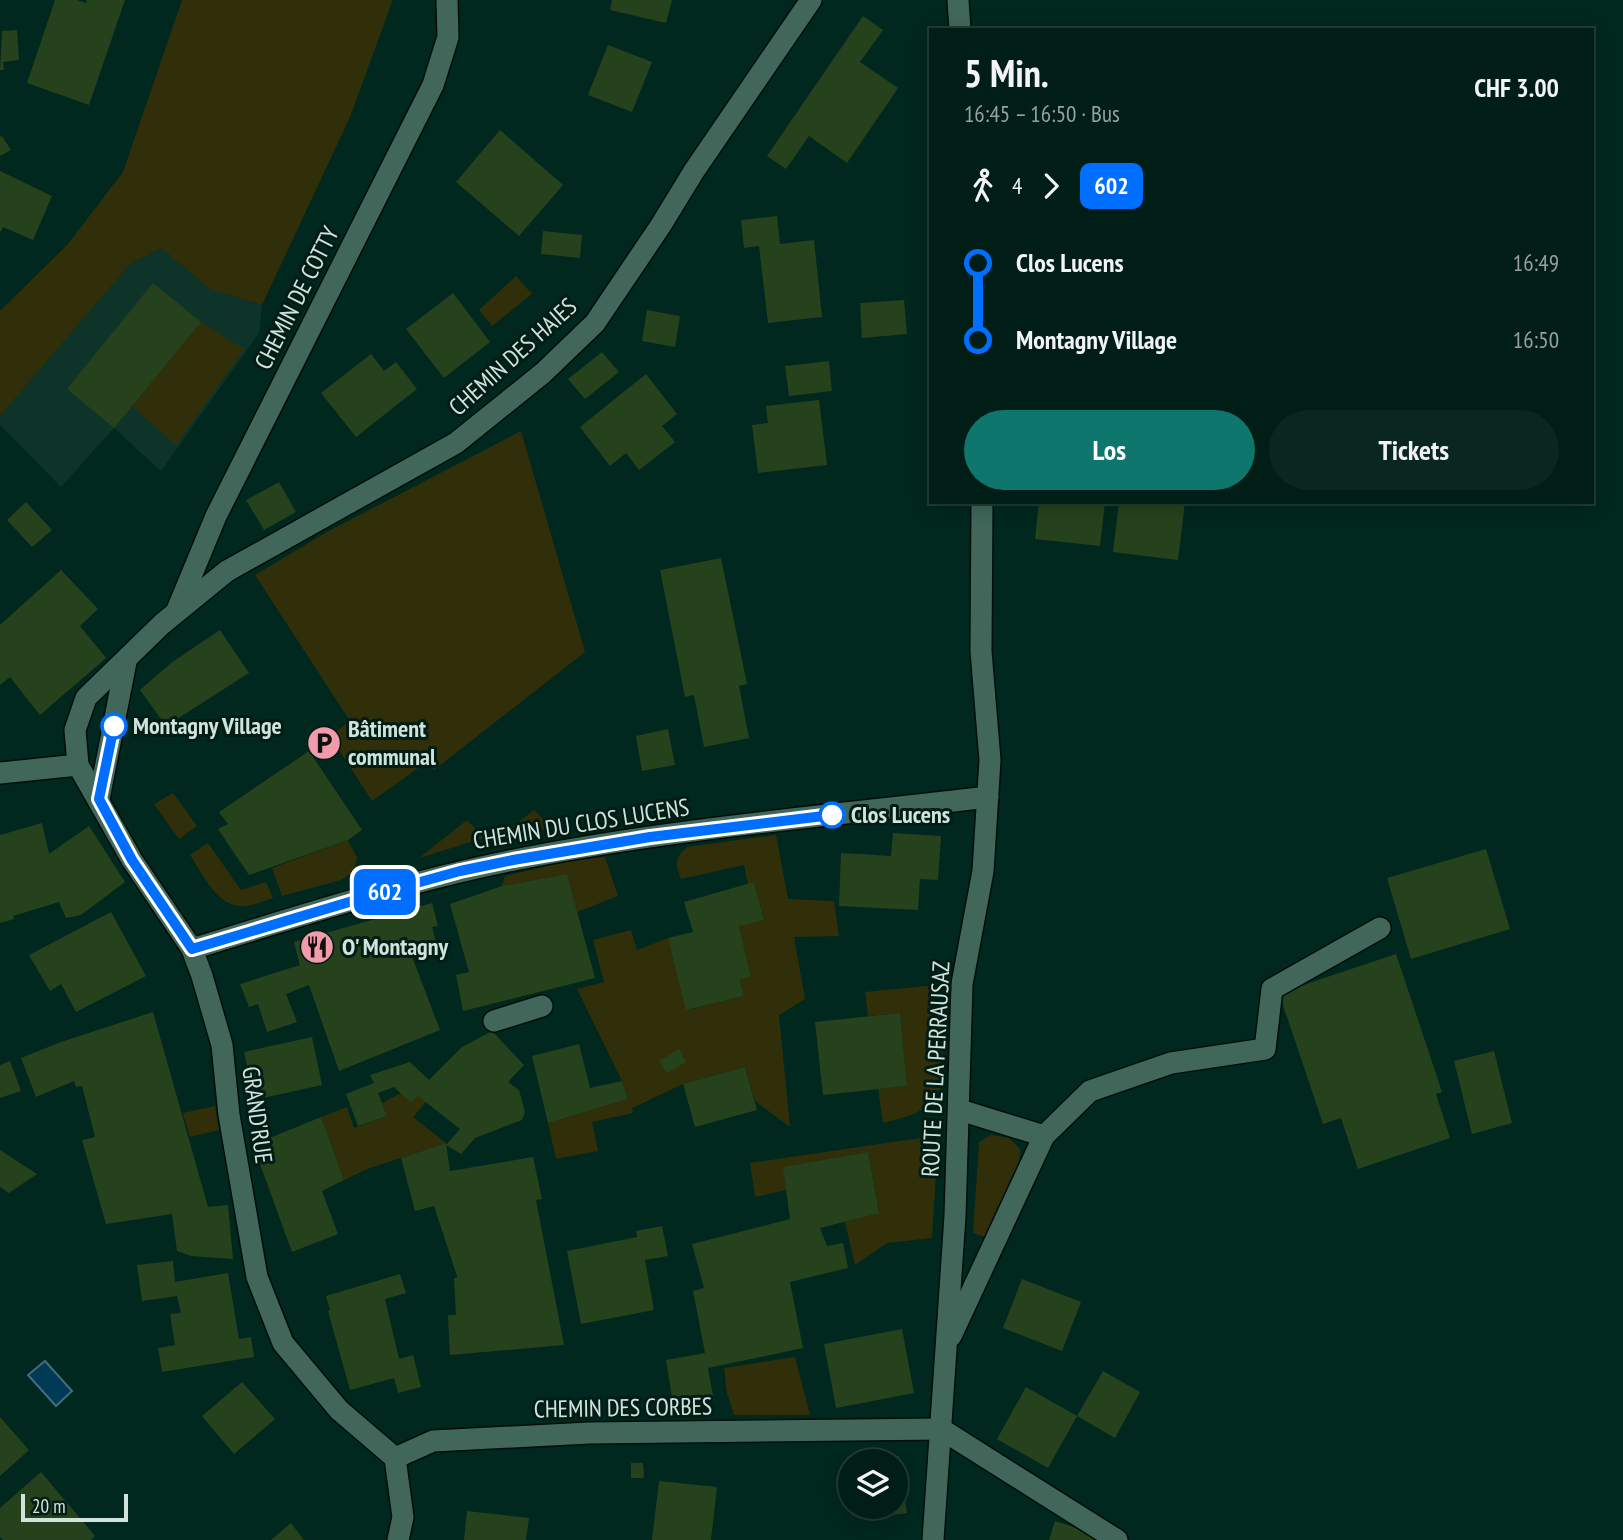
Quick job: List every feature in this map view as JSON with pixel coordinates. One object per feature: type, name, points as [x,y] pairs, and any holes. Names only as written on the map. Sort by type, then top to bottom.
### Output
[{"type":"street","name":"CHEMIN DE COTTY","points":[[175,615],[216,516],[433,85],[448,37],[447,0]]},
{"type":"street","name":"CHEMIN DES HAIES","points":[[78,765],[75,730],[86,698],[162,624],[227,571],[456,443],[543,373],[595,323],[694,171],[811,0]]},
{"type":"street","points":[[958,0],[960,28]]},
{"type":"street","name":"ROUTE DE LA PERRAUSAZ","points":[[933,1540],[955,1216],[962,984],[983,871],[990,760],[981,651],[982,504]]},
{"type":"street","points":[[99,799],[125,662]]},
{"type":"street","points":[[0,773],[78,765]]},
{"type":"street","name":"GRAND'RUE","points":[[78,765],[132,860],[192,949],[222,1045],[229,1115],[257,1277],[283,1343],[339,1410],[395,1458]]},
{"type":"street","name":"CHEMIN DU CLOS LUCENS","points":[[192,949],[460,871],[650,837],[988,797]]},
{"type":"street","points":[[945,1348],[1044,1136],[1090,1091],[1171,1063],[1265,1049],[1272,989],[1380,928]]},
{"type":"street","points":[[494,1021],[542,1006]]},
{"type":"street","points":[[960,1110],[1044,1136]]},
{"type":"street","points":[[941,1429],[1117,1540]]},
{"type":"street","name":"CHEMIN DES CORBES","points":[[395,1458],[433,1441],[589,1433],[941,1429]]},
{"type":"street","points":[[395,1458],[402,1517],[398,1540]]},
{"type":"shaded area","points":[[182,0],[392,2],[350,117],[262,305],[210,289],[161,248],[131,263],[0,416],[0,311],[68,244],[123,172]]},
{"type":"shaded area","points":[[161,248],[210,289],[262,305],[259,333],[161,471],[114,428],[61,487],[0,425],[0,416],[131,263]]},
{"type":"shaded area","points":[[516,276],[532,294],[492,326],[479,310]]},
{"type":"shaded area","points":[[201,322],[244,349],[176,445],[132,406]]},
{"type":"shaded area","points":[[521,431],[585,652],[434,770],[428,761],[372,801],[330,736],[350,721],[255,575],[327,532]]},
{"type":"shaded area","points":[[173,793],[197,826],[179,839],[154,804]]},
{"type":"shaded area","points":[[534,810],[552,828],[498,838]]},
{"type":"shaded area","points":[[467,820],[484,838],[419,858]]},
{"type":"shaded area","points":[[776,835],[788,899],[834,901],[839,936],[794,937],[805,999],[779,1015],[790,1127],[755,1101],[745,1067],[683,1084],[632,1108],[633,1113],[592,1122],[598,1151],[556,1159],[548,1123],[628,1099],[622,1081],[577,989],[604,982],[593,940],[631,930],[637,950],[668,938],[687,1010],[744,996],[740,980],[751,977],[739,926],[764,919],[754,882],[748,884],[744,865],[681,879],[677,862],[687,847]]},
{"type":"shaded area","points":[[348,840],[357,858],[353,872],[341,880],[282,896],[272,868]]},
{"type":"shaded area","points":[[208,843],[241,890],[266,882],[273,898],[245,906],[227,902],[219,896],[190,855]]},
{"type":"shaded area","points":[[605,857],[618,896],[577,912],[567,874],[502,886],[505,876],[564,862]]},
{"type":"shaded area","points":[[947,984],[940,1092],[921,1110],[883,1123],[878,1089],[907,1086],[900,1013],[868,1016],[865,992]]},
{"type":"shaded area","points":[[401,1093],[411,1103],[418,1096],[426,1102],[413,1117],[446,1143],[367,1169],[344,1180],[321,1117],[347,1107],[354,1128],[387,1116],[382,1103]]},
{"type":"shaded area","points":[[215,1106],[219,1130],[190,1137],[183,1113]]},
{"type":"shaded area","points":[[991,1135],[1009,1138],[1020,1149],[1019,1173],[988,1238],[973,1233],[979,1142]]},
{"type":"shaded area","points":[[920,1138],[931,1145],[937,1156],[932,1238],[887,1243],[855,1265],[845,1222],[879,1212],[868,1152],[784,1167],[786,1190],[755,1197],[750,1163]]},
{"type":"shaded area","points":[[795,1357],[810,1415],[734,1415],[727,1393],[724,1368]]},
{"type":"shaded area","points":[[45,1361],[72,1391],[56,1406],[28,1375]]},
{"type":"building","points":[[55,0],[77,0],[86,3],[87,0],[125,0],[89,105],[27,83]]},
{"type":"building","points":[[612,0],[672,0],[666,23],[610,10]]},
{"type":"building","points":[[863,16],[883,30],[860,62],[898,88],[847,163],[809,136],[786,169],[767,156]]},
{"type":"building","points":[[17,30],[19,60],[3,62],[4,70],[0,70],[2,31]]},
{"type":"building","points":[[608,45],[652,62],[632,112],[588,95]]},
{"type":"building","points":[[500,130],[563,185],[519,236],[456,182]]},
{"type":"building","points":[[2,136],[11,150],[0,156],[0,137]]},
{"type":"building","points":[[0,171],[52,196],[33,240],[3,227],[0,233]]},
{"type":"building","points":[[777,216],[780,244],[814,240],[822,317],[768,323],[759,246],[744,248],[741,220]]},
{"type":"building","points":[[543,231],[582,235],[580,258],[541,254]]},
{"type":"building","points":[[153,283],[201,322],[114,428],[67,389]]},
{"type":"building","points":[[453,293],[490,342],[444,378],[406,329]]},
{"type":"building","points":[[904,300],[907,334],[862,338],[860,303]]},
{"type":"building","points":[[647,310],[680,316],[675,347],[642,341]]},
{"type":"building","points":[[602,352],[619,372],[585,399],[568,379]]},
{"type":"building","points":[[371,354],[384,371],[396,362],[417,389],[356,437],[321,393]]},
{"type":"building","points":[[829,361],[832,391],[789,396],[785,366]]},
{"type":"building","points":[[646,374],[677,414],[662,426],[675,442],[639,470],[626,453],[610,466],[580,427]]},
{"type":"building","points":[[819,400],[827,465],[758,473],[752,425],[768,423],[766,406]]},
{"type":"building","points":[[279,482],[296,512],[264,530],[246,500]]},
{"type":"building","points":[[26,502],[52,530],[32,547],[7,520]]},
{"type":"building","points":[[1039,504],[1105,504],[1100,546],[1035,539]]},
{"type":"building","points":[[1119,504],[1185,504],[1178,560],[1113,552]]},
{"type":"building","points":[[721,558],[747,684],[739,686],[749,738],[704,747],[694,695],[685,697],[660,570]]},
{"type":"building","points":[[61,570],[98,609],[80,626],[106,658],[40,715],[10,677],[0,685],[0,625]]},
{"type":"building","points":[[220,630],[249,673],[166,726],[140,690],[171,663]]},
{"type":"building","points":[[668,729],[675,765],[642,771],[636,736]]},
{"type":"building","points":[[309,751],[362,830],[348,840],[249,875],[218,829],[228,824],[219,812]]},
{"type":"building","points":[[42,823],[49,854],[89,826],[125,882],[81,915],[66,918],[59,902],[13,916],[14,919],[0,923],[0,835]]},
{"type":"building","points":[[893,833],[941,836],[938,880],[920,879],[918,910],[839,906],[841,853],[891,856]]},
{"type":"building","points":[[1486,849],[1510,929],[1411,959],[1387,878]]},
{"type":"building","points":[[567,874],[595,978],[463,1011],[456,975],[469,972],[450,904],[502,886]]},
{"type":"building","points":[[754,882],[764,920],[739,926],[751,977],[740,980],[744,996],[686,1010],[668,938],[693,932],[684,902]]},
{"type":"building","points":[[432,903],[438,926],[432,927],[437,947],[411,954],[440,1030],[339,1071],[309,985],[286,994],[297,1022],[267,1032],[258,1004],[249,1007],[240,984],[300,965],[294,942]]},
{"type":"building","points":[[111,912],[146,976],[76,1012],[61,984],[50,991],[29,955]]},
{"type":"building","points":[[1396,954],[1442,1092],[1436,1094],[1450,1138],[1358,1169],[1341,1118],[1323,1124],[1279,993]]},
{"type":"building","points":[[153,1012],[208,1207],[228,1205],[233,1259],[191,1256],[177,1251],[172,1214],[106,1224],[82,1140],[95,1137],[82,1086],[76,1087],[74,1081],[36,1097],[21,1058]]},
{"type":"building","points":[[900,1013],[907,1086],[823,1095],[815,1022]]},
{"type":"building","points":[[492,1031],[524,1065],[508,1082],[519,1090],[525,1112],[522,1120],[475,1138],[461,1154],[446,1145],[460,1129],[418,1096],[411,1103],[394,1087],[378,1093],[387,1116],[358,1126],[346,1094],[374,1083],[370,1075],[410,1062],[429,1080],[462,1047]]},
{"type":"building","points":[[312,1037],[322,1085],[254,1100],[244,1052]]},
{"type":"building","points":[[579,1044],[590,1088],[622,1081],[628,1099],[548,1123],[532,1056]]},
{"type":"building","points":[[679,1049],[686,1062],[667,1073],[659,1061]]},
{"type":"building","points":[[1494,1051],[1512,1123],[1472,1134],[1454,1061]]},
{"type":"building","points":[[10,1061],[21,1091],[0,1098],[0,1065]]},
{"type":"building","points":[[745,1067],[757,1110],[695,1127],[683,1084]]},
{"type":"building","points":[[321,1117],[344,1180],[322,1191],[338,1234],[292,1252],[253,1145]]},
{"type":"building","points":[[446,1143],[450,1171],[533,1157],[542,1199],[536,1200],[564,1345],[450,1355],[448,1315],[456,1315],[454,1278],[457,1276],[434,1206],[415,1211],[401,1158]]},
{"type":"building","points":[[0,1150],[37,1174],[9,1193],[0,1187]]},
{"type":"building","points":[[868,1152],[879,1213],[820,1228],[827,1246],[843,1243],[848,1268],[790,1282],[803,1348],[708,1368],[714,1401],[674,1409],[666,1360],[705,1353],[693,1291],[704,1288],[692,1244],[790,1219],[783,1167]]},
{"type":"building","points":[[662,1226],[668,1256],[645,1260],[654,1310],[581,1324],[567,1251],[637,1237],[636,1231]]},
{"type":"building","points":[[173,1261],[175,1282],[228,1273],[239,1339],[251,1337],[254,1357],[162,1372],[158,1348],[175,1345],[170,1314],[181,1313],[177,1296],[142,1301],[137,1265]]},
{"type":"building","points":[[400,1274],[406,1293],[385,1299],[399,1359],[413,1355],[421,1387],[398,1393],[394,1378],[350,1390],[326,1296]]},
{"type":"building","points":[[1022,1279],[1081,1302],[1062,1351],[1003,1328]]},
{"type":"building","points":[[902,1329],[914,1393],[836,1408],[824,1344]]},
{"type":"building","points":[[1103,1371],[1140,1392],[1115,1438],[1077,1416]]},
{"type":"building","points":[[242,1382],[275,1419],[234,1454],[202,1416]]},
{"type":"building","points":[[1026,1387],[1077,1416],[1048,1468],[997,1439]]},
{"type":"building","points":[[0,1417],[29,1450],[0,1476]]},
{"type":"building","points":[[631,1463],[643,1463],[644,1478],[631,1478]]},
{"type":"building","points":[[41,1472],[95,1536],[91,1540],[3,1540],[0,1537],[0,1508]]},
{"type":"building","points":[[659,1481],[717,1487],[711,1540],[652,1540]]},
{"type":"building","points":[[467,1511],[529,1518],[526,1540],[464,1540]]},
{"type":"building","points":[[1055,1521],[1096,1534],[1094,1540],[1049,1540]]},
{"type":"building","points":[[291,1523],[304,1540],[271,1540]]},
{"type":"bus line","name":"602","points":[[114,726],[99,799],[132,860],[192,949],[460,871],[650,837],[832,815]]},
{"type":"place","name":"Montagny Village","points":[[114,726]]},
{"type":"place","name":"Bâtiment communal","points":[[324,743]]},
{"type":"place","name":"Clos Lucens","points":[[832,815]]},
{"type":"place","name":"O' Montagny","points":[[317,947]]}]
